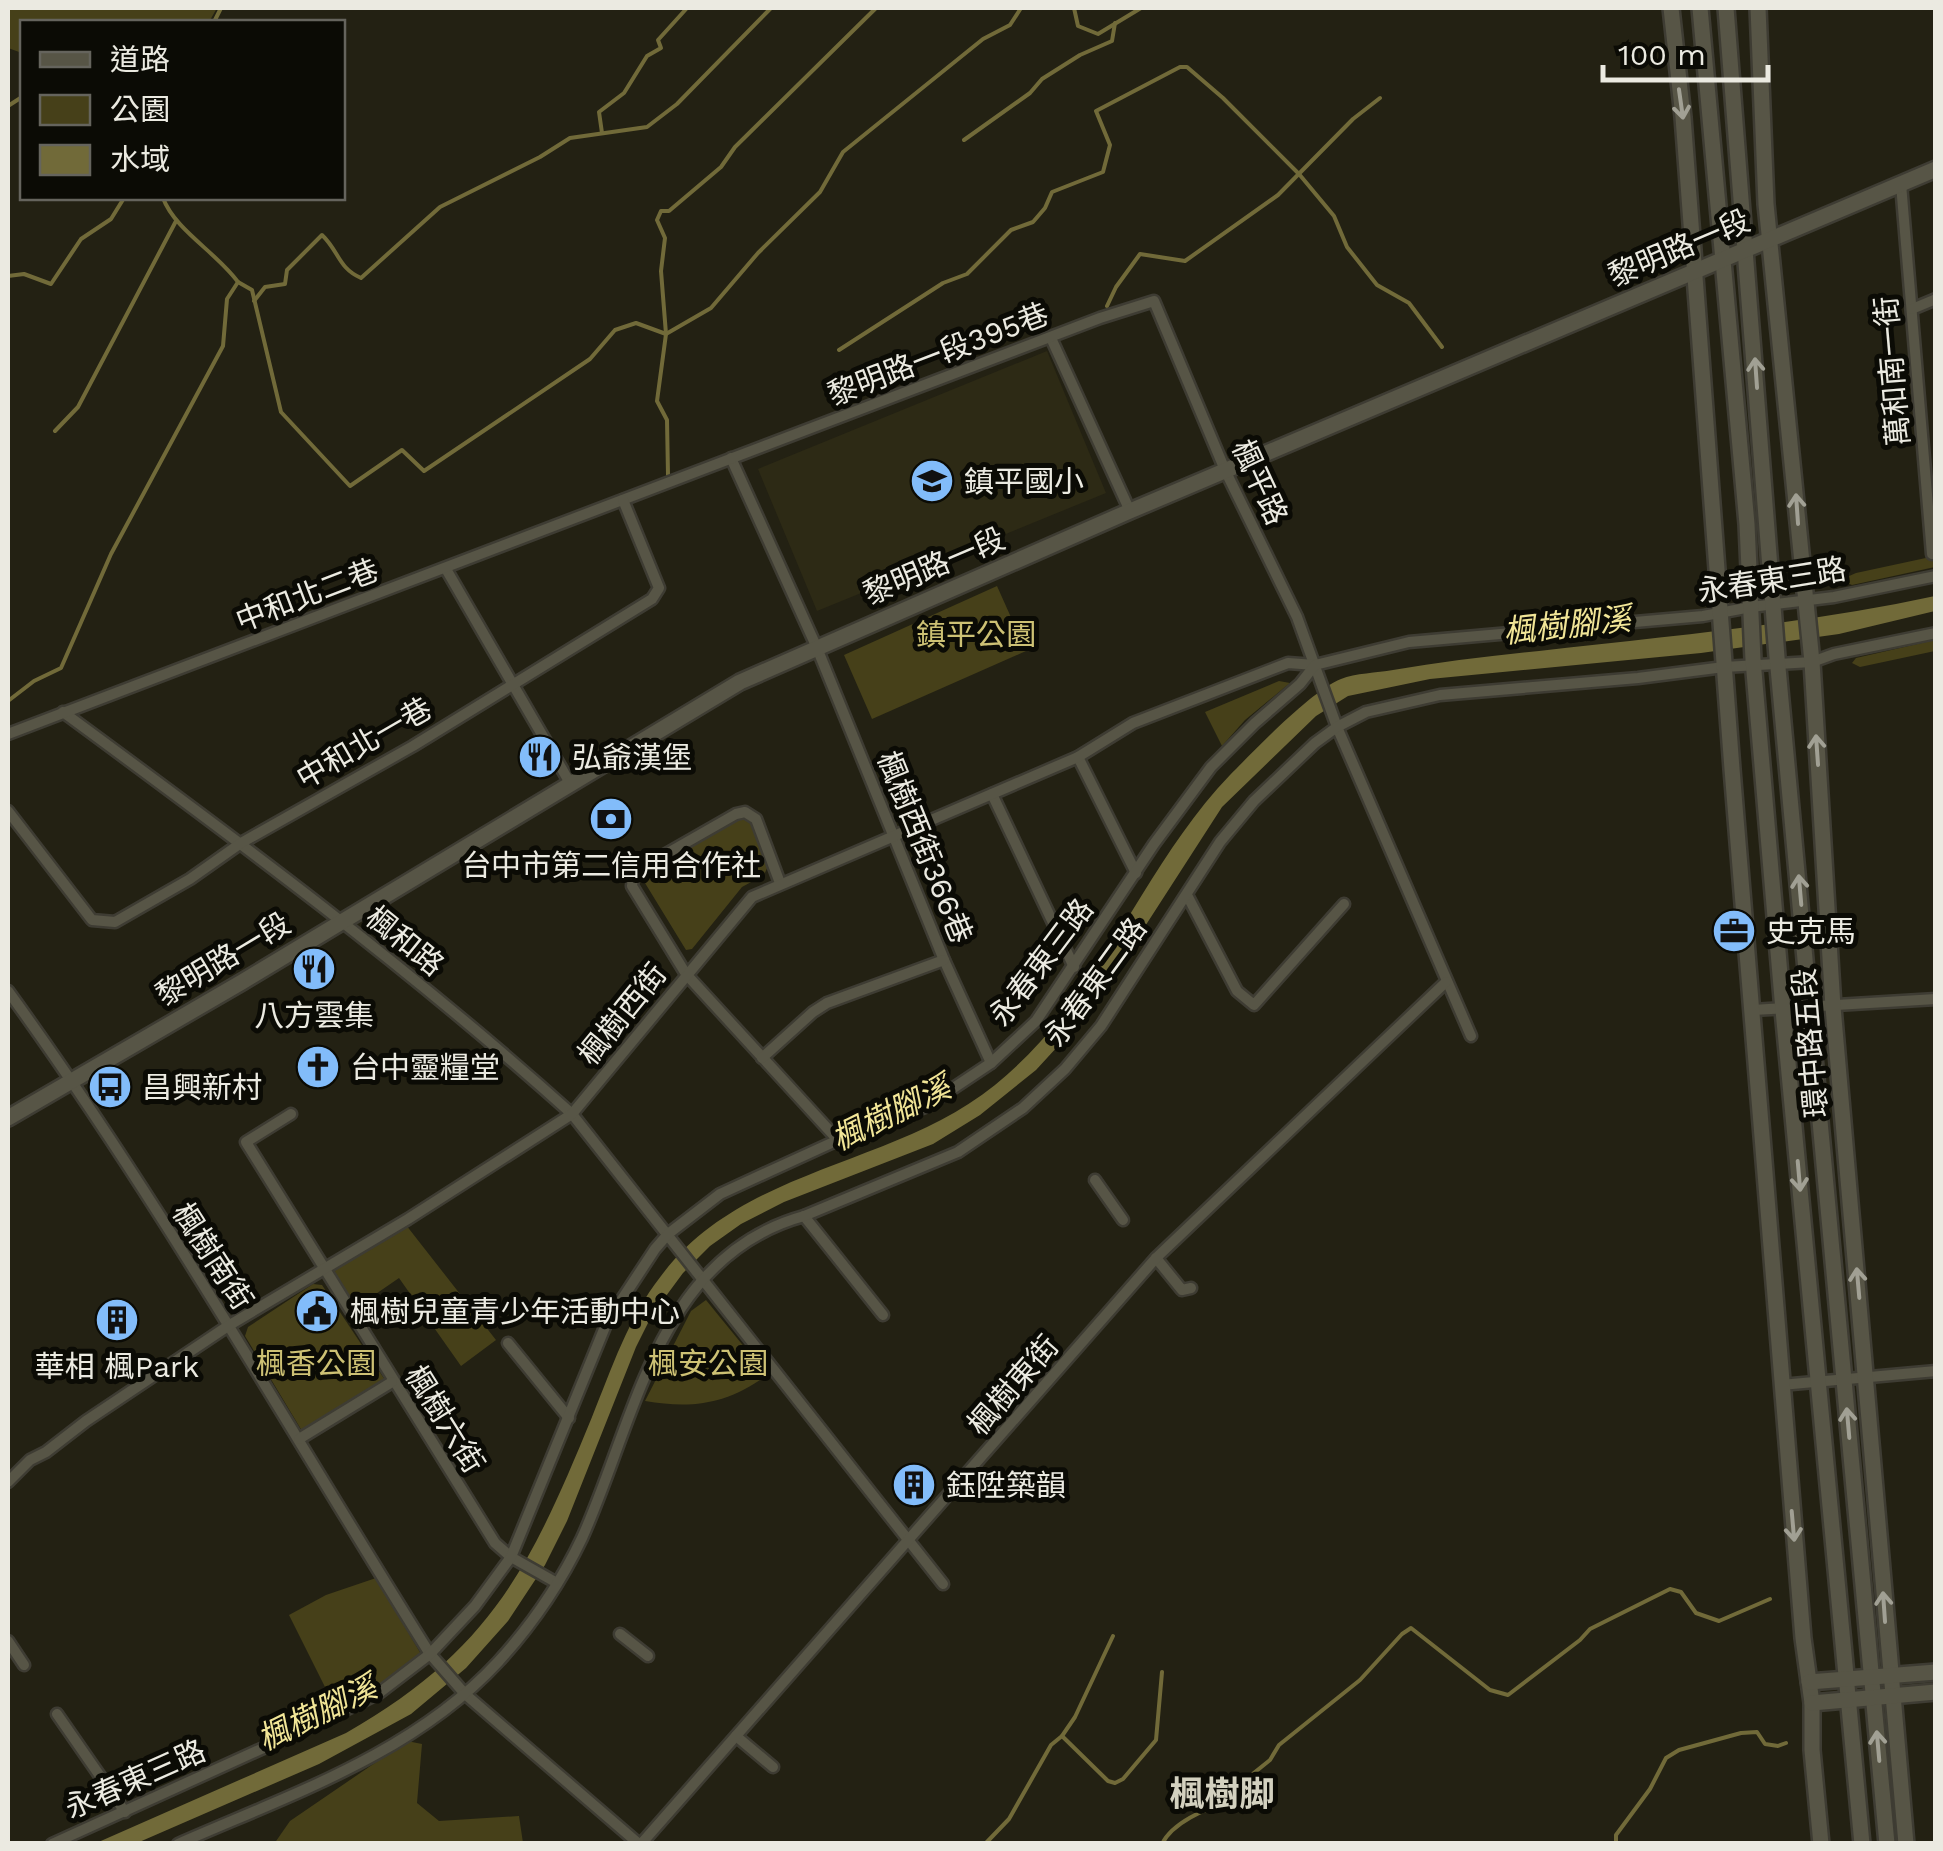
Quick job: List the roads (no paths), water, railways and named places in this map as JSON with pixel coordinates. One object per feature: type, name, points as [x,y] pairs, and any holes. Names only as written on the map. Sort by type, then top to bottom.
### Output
[{"type":"street","name":"環中路五段","points":[[1671,8],[1821,1844]]},
{"type":"street","name":"環中路五段","points":[[1700,8],[1747,524],[1754,663],[1783,1010],[1862,1844]]},
{"type":"street","name":"環中路五段","points":[[1726,8],[1778,661],[1887,1844]]},
{"type":"street","name":"環中路五段","points":[[1758,8],[1770,239],[1812,659],[1833,1007],[1906,1844]]},
{"type":"street","name":"黎明路一段","points":[[8,1118],[228,991],[740,682],[1225,470],[1936,168]]},
{"type":"street","name":"萬和南一街","points":[[1901,184],[1932,554]]},
{"type":"street","points":[[1912,308],[1936,298]]},
{"type":"street","name":"黎明路一段395巷","points":[[623,500],[1142,303],[1154,301],[1158,309]]},
{"type":"street","name":"楓平路","points":[[1158,309],[1225,470],[1297,618],[1337,727]]},
{"type":"street","points":[[1051,338],[1130,511]]},
{"type":"street","points":[[731,458],[816,648]]},
{"type":"street","name":"中和北二巷","points":[[8,734],[623,500]]},
{"type":"street","name":"中和北一巷","points":[[8,811],[92,920],[116,922],[652,599],[659,588],[623,500]]},
{"type":"street","points":[[446,569],[570,783]]},
{"type":"street","name":"永春東三路","points":[[52,1844],[246,1758],[379,1693],[430,1654],[475,1606],[511,1558],[606,1322],[668,1234],[720,1194],[838,1140],[925,1108],[991,1063],[1036,1021],[1211,768],[1245,732],[1316,671],[1409,642],[1721,614],[1806,603],[1936,576]]},
{"type":"street","name":"永春東二路","points":[[178,1844],[399,1743],[465,1694],[525,1630],[556,1583],[584,1533],[672,1318],[702,1280],[741,1244],[778,1223],[804,1216],[958,1152],[1023,1108],[1102,1026],[1220,842],[1254,801],[1337,727],[1366,712],[1440,695],[1638,678],[1724,664],[1812,659],[1936,633]]},
{"type":"street","name":"楓樹西街366巷","points":[[816,648],[944,960],[991,1063]]},
{"type":"street","name":"楓樹西街","points":[[8,1482],[30,1460],[228,1326],[572,1114],[752,896],[1078,757],[1133,723],[1165,710],[1288,663],[1316,671]]},
{"type":"street","name":"楓和路","points":[[63,712],[340,920],[509,1057],[572,1114],[702,1280]]},
{"type":"street","points":[[1337,727],[1470,1036]]},
{"type":"street","points":[[1078,757],[1136,874]]},
{"type":"street","points":[[992,794],[1074,967]]},
{"type":"street","points":[[780,883],[756,819],[746,812],[736,814],[638,872],[632,886],[686,974],[838,1140]]},
{"type":"street","points":[[1187,895],[1237,991],[1254,1005],[1344,904]]},
{"type":"street","points":[[762,1058],[828,1003],[944,960]]},
{"type":"street","name":"楓樹東街","points":[[640,1844],[1156,1258],[1446,982]]},
{"type":"street","name":"楓樹南街","points":[[8,991],[72,1082],[228,1326],[430,1654],[465,1694]]},
{"type":"street","points":[[1753,1010],[1936,999]]},
{"type":"street","name":"楓樹六街","points":[[291,1114],[246,1142],[392,1382],[495,1543],[511,1558]]},
{"type":"street","points":[[1095,1180],[1123,1220]]},
{"type":"street","points":[[804,1216],[883,1315]]},
{"type":"street","points":[[1156,1258],[1182,1290],[1191,1288]]},
{"type":"street","points":[[702,1280],[943,1584]]},
{"type":"street","points":[[508,1344],[569,1418]]},
{"type":"street","points":[[1781,1385],[1936,1371]]},
{"type":"street","points":[[299,1439],[392,1382]]},
{"type":"street","points":[[511,1558],[556,1583]]},
{"type":"street","points":[[620,1634],[648,1656]]},
{"type":"street","points":[[8,1641],[24,1665]]},
{"type":"street","points":[[1810,1682],[1936,1672]]},
{"type":"street","points":[[1812,1703],[1936,1692]]},
{"type":"street","points":[[465,1694],[640,1844]]},
{"type":"street","points":[[57,1714],[125,1812]]},
{"type":"street","points":[[736,1736],[773,1767]]},
{"type":"water","points":[[1935,596],[1935,611],[1839,634],[1701,653],[1430,679],[1348,696],[1316,716],[1222,807],[1091,1010],[1036,1070],[980,1115],[933,1144],[784,1202],[741,1224],[710,1246],[683,1273],[652,1315],[636,1347],[567,1521],[545,1565],[508,1621],[466,1668],[411,1714],[319,1764],[137,1843],[94,1844],[346,1733],[437,1670],[501,1600],[526,1561],[570,1470],[630,1326],[661,1276],[695,1240],[734,1211],[776,1189],[912,1134],[995,1085],[1032,1051],[1064,1013],[1198,812],[1268,737],[1329,686],[1359,674],[1788,622]]},
{"type":"waterway","points":[[215,20],[221,8]]},
{"type":"waterway","points":[[602,133],[599,112],[624,93],[647,56],[661,48],[658,40],[687,8]]},
{"type":"waterway","points":[[254,301],[265,287],[285,284],[287,270],[322,235],[343,264],[361,278],[440,207],[570,138],[647,127],[677,104],[771,8]]},
{"type":"waterway","points":[[668,475],[667,420],[657,401],[666,334],[661,271],[665,238],[657,220],[661,211],[669,211],[721,167],[735,147],[876,8]]},
{"type":"waterway","points":[[8,701],[34,681],[61,668],[111,554],[223,346],[227,299],[238,282],[252,290],[281,412],[350,486],[402,450],[424,471],[590,359],[615,330],[636,323],[666,334],[711,308],[758,253],[820,192],[843,152],[983,39],[1010,25],[1021,8]]},
{"type":"waterway","points":[[1074,8],[1078,26],[1098,34],[1141,8]]},
{"type":"waterway","points":[[964,140],[1030,93],[1042,79],[1112,41],[1115,23]]},
{"type":"waterway","points":[[839,350],[943,283],[967,274],[1011,230],[1033,222],[1052,192],[1103,172],[1110,145],[1096,111],[1180,67],[1187,67],[1223,98],[1299,174],[1334,216],[1347,247],[1377,285],[1409,303],[1442,347]]},
{"type":"waterway","points":[[8,106],[20,98]]},
{"type":"waterway","points":[[1107,306],[1140,254],[1185,261],[1278,195],[1353,119],[1380,98]]},
{"type":"waterway","points":[[8,276],[24,274],[51,284],[81,239],[111,219],[123,200]]},
{"type":"waterway","points":[[164,200],[186,231],[238,282]]},
{"type":"waterway","points":[[55,431],[78,407],[176,221]]},
{"type":"waterway","points":[[1162,1844],[1181,1823],[1227,1803],[1239,1785],[1270,1760],[1279,1745],[1360,1680],[1411,1628],[1490,1690],[1508,1695],[1590,1629],[1670,1589],[1681,1592],[1696,1613],[1719,1621],[1770,1599]]},
{"type":"waterway","points":[[985,1844],[1009,1819],[1051,1745],[1075,1717],[1113,1636]]},
{"type":"waterway","points":[[1062,1736],[1108,1781],[1123,1779],[1156,1740],[1162,1672]]},
{"type":"waterway","points":[[1616,1844],[1616,1835],[1650,1789],[1666,1758],[1679,1750],[1741,1733],[1757,1732],[1765,1744],[1786,1743]]},
{"type":"place","name":"鎮平國小","points":[[932,481]]},
{"type":"place","name":"弘爺漢堡","points":[[540,757]]},
{"type":"place","name":"台中市第二信用合作社","points":[[611,819]]},
{"type":"place","name":"史克馬","points":[[1734,931]]},
{"type":"place","name":"八方雲集","points":[[314,969]]},
{"type":"place","name":"台中靈糧堂","points":[[318,1067]]},
{"type":"place","name":"昌興新村","points":[[110,1087]]},
{"type":"place","name":"楓樹兒童青少年活動中心","points":[[317,1311]]},
{"type":"place","name":"華相 楓Park","points":[[117,1320]]},
{"type":"place","name":"鈺陞築韻","points":[[914,1485]]},
{"type":"district","name":"楓樹脚","points":[[1222,1794]]},
{"type":"water label","name":"楓樹腳溪","points":[[1567,625]]},
{"type":"water label","name":"楓樹腳溪","points":[[891,1113]]},
{"type":"water label","name":"楓樹腳溪","points":[[317,1713]]},
{"type":"park label","name":"鎮平公園","points":[[976,634]]},
{"type":"park label","name":"楓香公園","points":[[316,1363]]},
{"type":"park label","name":"楓安公園","points":[[708,1363]]}]
